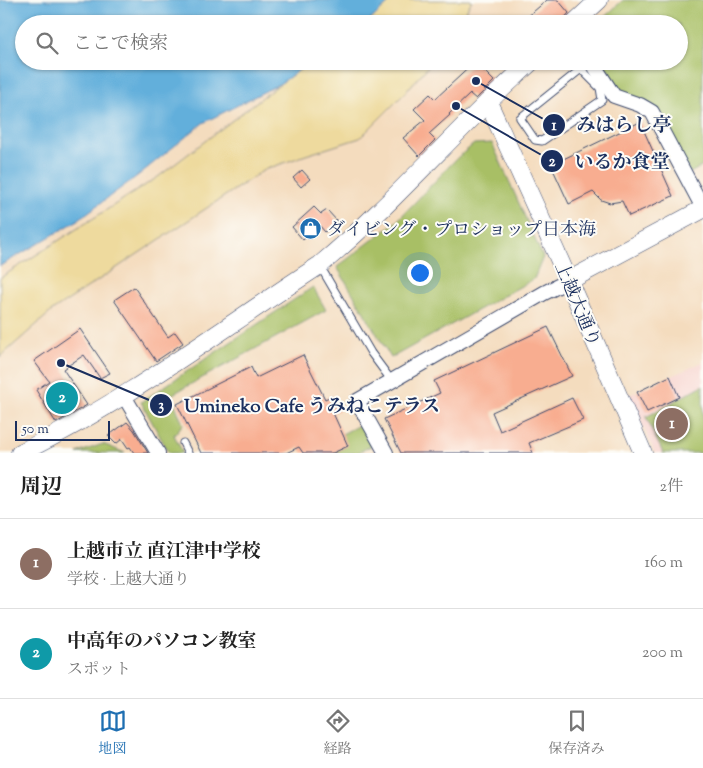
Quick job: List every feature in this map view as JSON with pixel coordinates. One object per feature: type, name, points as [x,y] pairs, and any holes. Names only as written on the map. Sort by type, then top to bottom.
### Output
[{"type":"street","points":[[583,15],[599,0]]},
{"type":"street","points":[[20,453],[56,436],[124,396],[320,265],[374,217],[522,70]]},
{"type":"street","points":[[382,452],[357,401],[544,293],[703,209],[652,112],[640,105],[614,96],[601,84],[595,70]]},
{"type":"street","name":"上越大通り","points":[[488,102],[642,453]]},
{"type":"street","points":[[124,396],[158,453]]},
{"type":"lane","points":[[580,70],[520,118],[535,140],[542,141],[602,100],[601,84],[582,70]]},
{"type":"lane","points":[[320,265],[371,353],[392,380]]},
{"type":"lane","points":[[183,443],[188,453]]},
{"type":"shaded area","points":[[703,362],[703,453],[655,453],[629,395]]},
{"type":"green space","points":[[623,0],[703,0],[703,166],[690,173],[652,105],[622,93],[608,70],[688,70],[688,15],[607,15]]},
{"type":"green space","points":[[492,143],[543,257],[534,279],[391,358],[337,267],[396,222],[457,158],[474,144]]},
{"type":"green space","points":[[313,287],[326,310],[171,395],[183,424],[174,435],[183,453],[169,453],[141,402]]},
{"type":"green space","points":[[703,385],[703,453],[663,453],[646,417]]},
{"type":"green space","points":[[361,424],[371,446],[357,453],[333,453],[347,446],[342,434]]},
{"type":"green space","points":[[103,444],[125,453],[77,453]]},
{"type":"sand","points":[[392,0],[472,0],[464,15],[376,15]]},
{"type":"sand","points":[[299,70],[425,70],[360,138],[264,170],[52,311],[0,357],[0,278],[158,177]]},
{"type":"water","points":[[0,0],[392,0],[376,15],[15,15],[15,70],[299,70],[281,83],[203,123],[140,174],[75,222],[0,266]]},
{"type":"building","points":[[547,0],[558,0],[569,13],[567,15],[530,15]]},
{"type":"building","points":[[466,70],[483,70],[494,81],[476,99],[470,94],[429,134],[435,140],[419,156],[403,138],[425,120],[414,109],[430,94],[435,99]]},
{"type":"building","points":[[640,122],[673,196],[629,216],[622,201],[610,203],[601,200],[593,192],[569,204],[551,165]]},
{"type":"building","points":[[302,170],[310,179],[301,187],[293,178]]},
{"type":"building","points":[[314,207],[321,214],[327,210],[337,221],[325,232],[319,225],[303,240],[292,227]]},
{"type":"building","points":[[134,287],[168,337],[175,332],[183,343],[156,361],[114,300]]},
{"type":"building","points":[[548,327],[572,376],[492,412],[500,431],[572,398],[583,420],[529,443],[533,453],[401,453],[384,419],[440,393],[434,381]]},
{"type":"building","points":[[80,329],[110,373],[100,378],[84,355],[63,369],[87,405],[56,423],[36,390],[49,381],[34,361]]},
{"type":"building","points":[[303,355],[325,399],[331,396],[339,410],[333,413],[348,446],[333,453],[303,453],[299,447],[286,453],[201,453],[177,404],[251,367],[256,378]]},
{"type":"building","points":[[670,376],[679,397],[647,412],[637,392]]},
{"type":"building","points":[[127,422],[148,453],[134,453],[122,439],[116,444],[108,436]]},
{"type":"place","name":"みはらし亭","points":[[476,81]]},
{"type":"place","name":"いるか食堂","points":[[456,106]]},
{"type":"place","name":"ダイビング・プロショップ日本海","points":[[311,229]]},
{"type":"place","name":"Umineko Cafe うみねこテラス","points":[[61,363]]},
{"type":"place","name":"中高年のパソコン教室","points":[[62,398]]},
{"type":"place","name":"上越市立 直江津中学校","points":[[672,424]]}]
